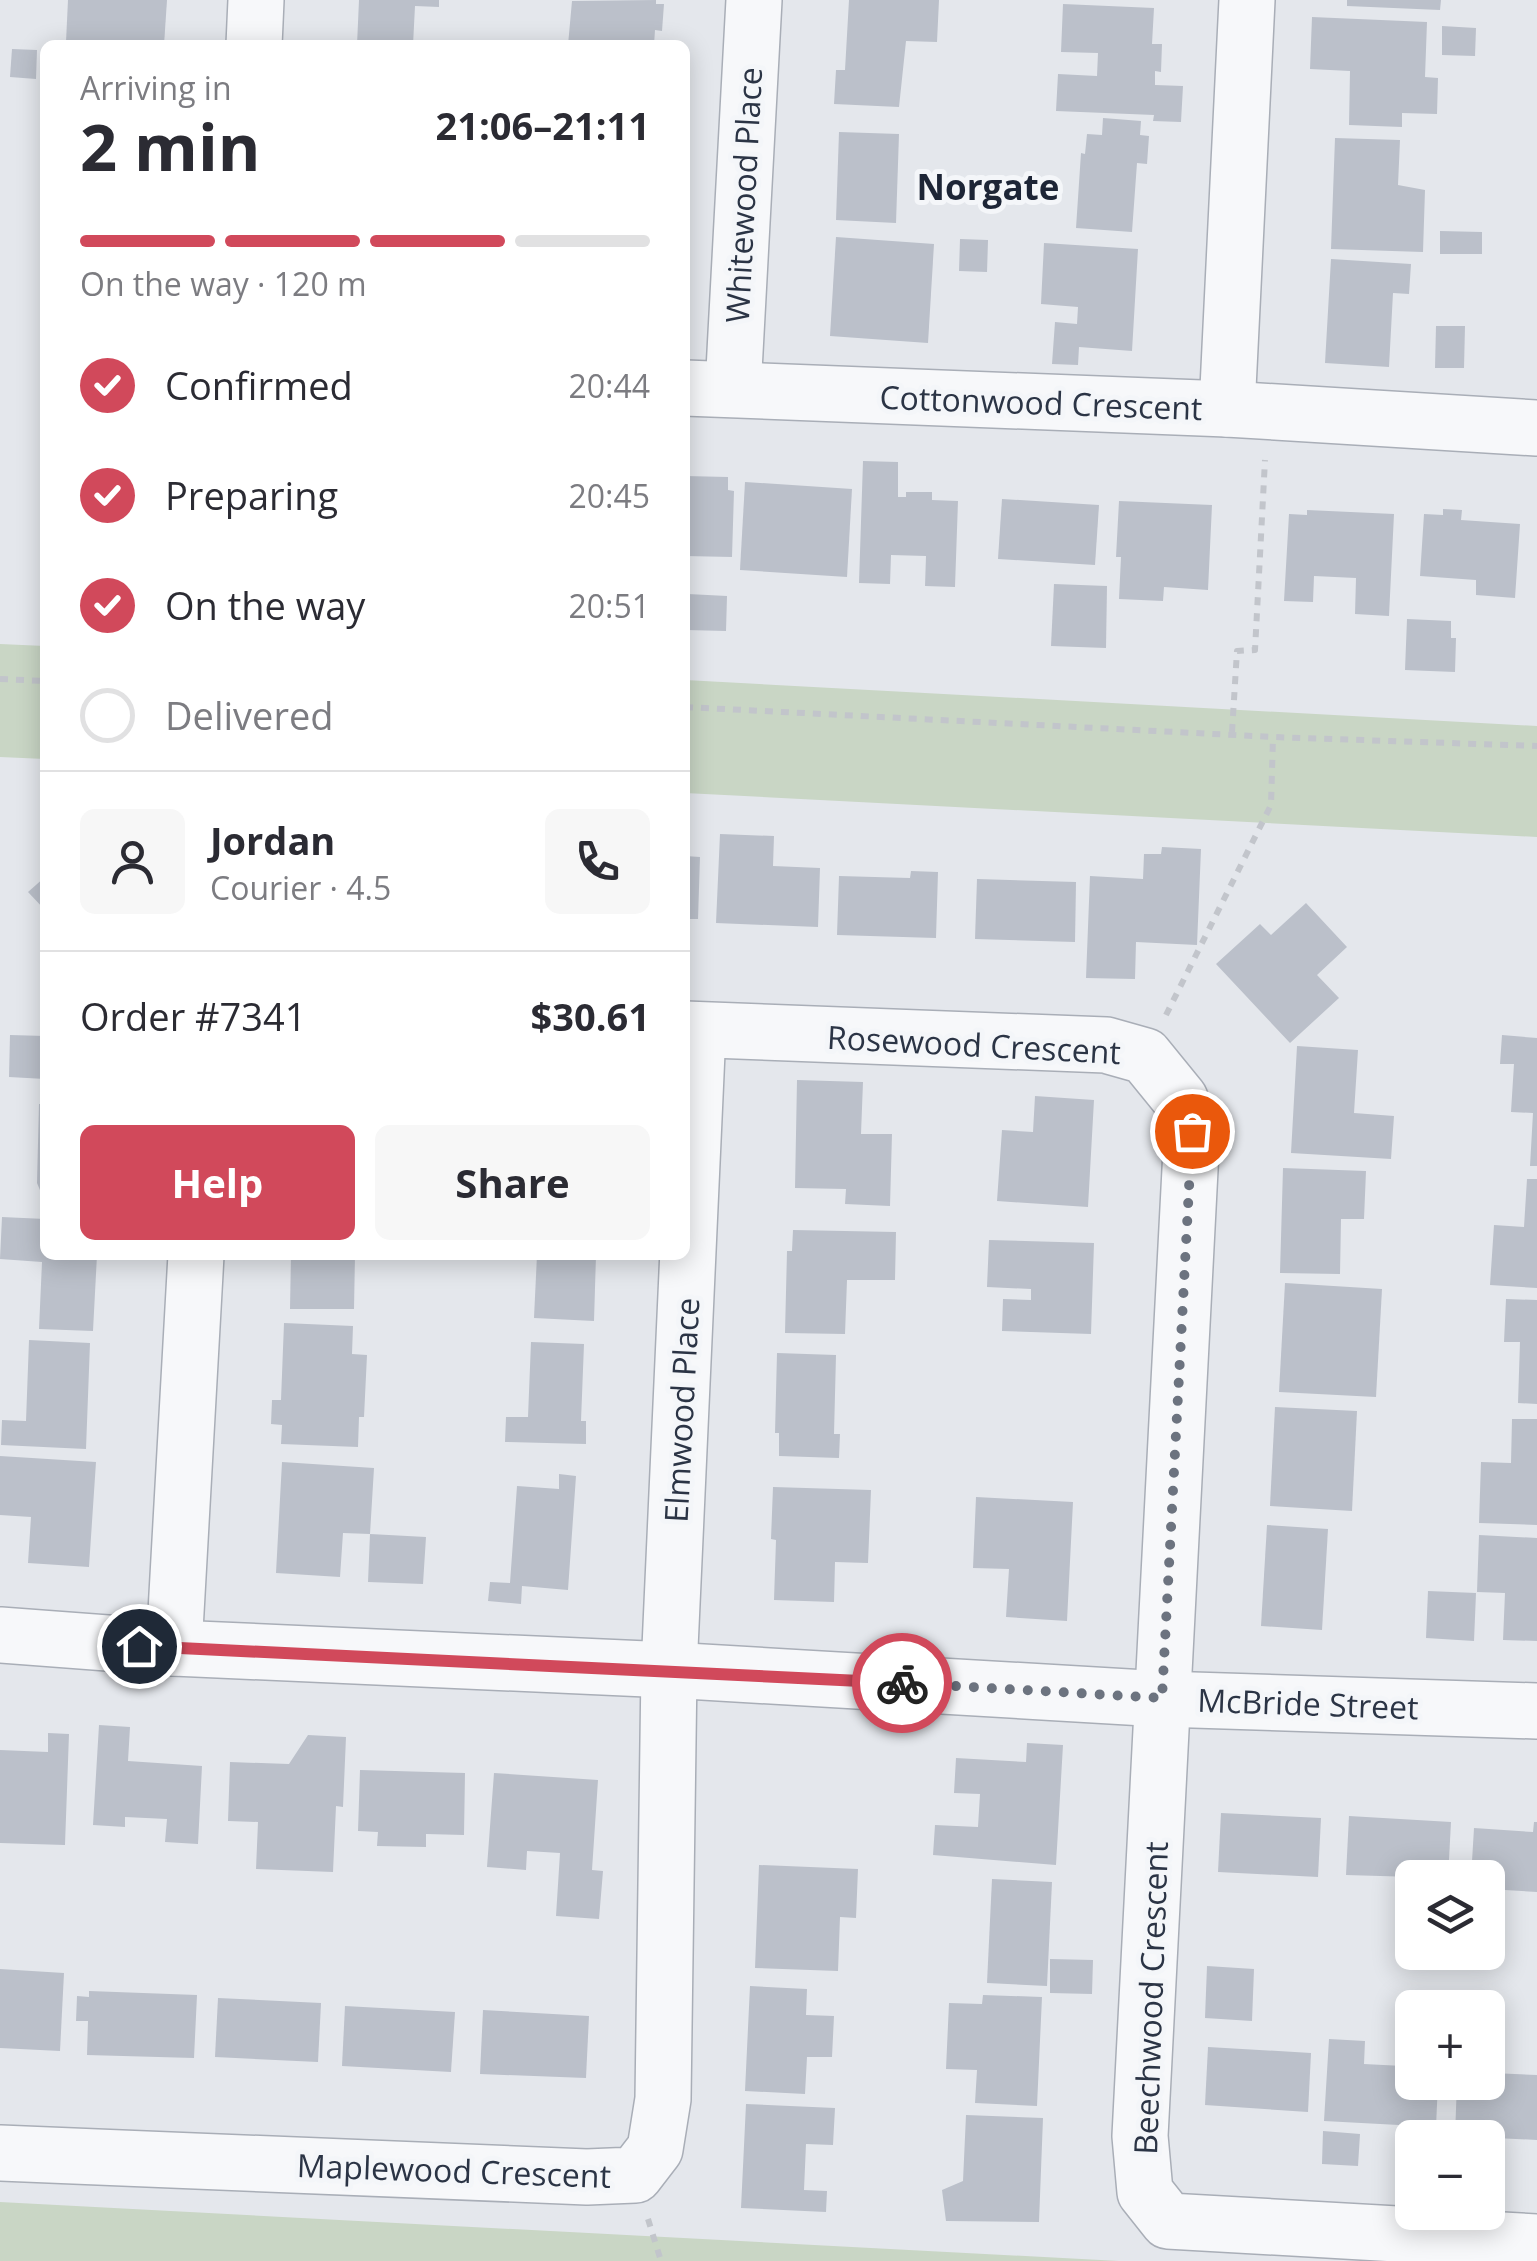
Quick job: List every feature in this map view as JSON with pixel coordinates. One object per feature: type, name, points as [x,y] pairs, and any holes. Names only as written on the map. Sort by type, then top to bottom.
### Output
[{"type":"street","points":[[254,40],[256,0]]},
{"type":"street","name":"Whitewood Place","points":[[709,388],[754,0]]},
{"type":"street","name":"Cottonwood Crescent","points":[[709,388],[1226,410],[1247,0]]},
{"type":"street","points":[[1226,410],[1537,428]]},
{"type":"street","name":"Rosewood Crescent","points":[[692,1029],[1106,1045],[1145,1056],[1180,1099],[1192,1131],[1162,1698]]},
{"type":"street","name":"Elmwood Place","points":[[690,1082],[692,1029]]},
{"type":"street","points":[[174,1648],[196,1260]]},
{"type":"street","name":"Elmwood Place","points":[[668,1670],[683,1260]]},
{"type":"street","name":"McBride Street","points":[[0,1635],[174,1648],[1162,1698],[1537,1711]]},
{"type":"street","name":"Maplewood Crescent","points":[[0,2152],[588,2177],[635,2175],[655,2149],[664,2099],[668,1670]]},
{"type":"street","name":"Beechwood Crescent","points":[[1162,1698],[1140,2136],[1146,2192],[1168,2221],[1537,2242]]},
{"type":"path","points":[[1226,410],[1266,450],[1254,650],[1237,652],[1232,732]]},
{"type":"path","points":[[0,680],[40,681]]},
{"type":"path","points":[[690,708],[1537,746]]},
{"type":"path","points":[[1145,1056],[1271,804],[1273,737]]},
{"type":"green space","points":[[0,644],[40,646],[40,759],[0,757]]},
{"type":"green space","points":[[690,680],[1537,726],[1537,837],[690,793]]},
{"type":"green space","points":[[0,2202],[1119,2261],[0,2261]]},
{"type":"building","points":[[68,0],[167,0],[164,40],[66,40]]},
{"type":"building","points":[[359,0],[439,0],[439,7],[415,6],[413,40],[357,40]]},
{"type":"building","points":[[656,0],[656,4],[664,4],[662,31],[655,30],[654,40],[568,40],[572,1]]},
{"type":"building","points":[[849,0],[939,0],[937,42],[906,41],[899,107],[834,104],[836,70],[845,70]]},
{"type":"building","points":[[1347,0],[1441,0],[1440,10],[1347,6]]},
{"type":"building","points":[[1063,4],[1154,8],[1152,44],[1162,44],[1161,72],[1155,71],[1155,85],[1183,86],[1181,122],[1153,121],[1154,115],[1056,111],[1058,74],[1097,76],[1098,53],[1061,52]]},
{"type":"building","points":[[1312,17],[1427,22],[1425,77],[1438,78],[1437,114],[1402,113],[1402,127],[1349,125],[1350,71],[1310,69]]},
{"type":"building","points":[[1442,26],[1476,28],[1475,56],[1442,55]]},
{"type":"building","points":[[12,49],[37,50],[36,79],[10,77]]},
{"type":"building","points":[[1103,118],[1141,121],[1140,135],[1149,136],[1147,164],[1137,163],[1132,232],[1076,228],[1081,153],[1085,154],[1087,134],[1102,135]]},
{"type":"building","points":[[839,132],[899,134],[896,223],[836,220]]},
{"type":"building","points":[[1335,138],[1400,140],[1398,185],[1425,190],[1423,252],[1331,249]]},
{"type":"building","points":[[1440,231],[1482,232],[1482,254],[1440,254]]},
{"type":"building","points":[[836,237],[934,244],[928,343],[830,336]]},
{"type":"building","points":[[960,239],[988,240],[987,272],[959,271]]},
{"type":"building","points":[[1044,243],[1138,249],[1132,351],[1079,347],[1078,365],[1052,364],[1055,322],[1077,324],[1078,307],[1041,304]]},
{"type":"building","points":[[1331,259],[1411,264],[1409,294],[1393,293],[1389,367],[1325,363]]},
{"type":"building","points":[[1436,326],[1465,326],[1464,368],[1435,368]]},
{"type":"building","points":[[863,461],[898,462],[898,497],[906,497],[906,492],[932,492],[932,500],[958,501],[955,587],[925,586],[926,556],[891,555],[890,584],[859,583]]},
{"type":"building","points":[[690,476],[728,477],[728,490],[734,491],[732,557],[690,556]]},
{"type":"building","points":[[745,482],[852,489],[847,577],[740,570]]},
{"type":"building","points":[[1002,499],[1099,505],[1095,565],[998,559]]},
{"type":"building","points":[[1119,501],[1212,505],[1208,590],[1164,587],[1163,601],[1119,599]]},
{"type":"building","points":[[1443,509],[1462,510],[1461,520],[1520,524],[1515,598],[1476,595],[1476,580],[1420,576],[1424,514],[1443,515]]},
{"type":"building","points":[[1307,510],[1394,514],[1389,616],[1355,614],[1356,578],[1314,576],[1313,602],[1284,601],[1289,514],[1307,515]]},
{"type":"building","points":[[1054,584],[1107,586],[1106,648],[1051,646]]},
{"type":"building","points":[[690,594],[727,596],[726,631],[690,630]]},
{"type":"building","points":[[1407,619],[1451,621],[1451,638],[1456,638],[1455,672],[1405,670]]},
{"type":"building","points":[[720,834],[774,836],[773,866],[820,868],[818,927],[716,923]]},
{"type":"building","points":[[1162,847],[1201,849],[1197,945],[1136,942],[1135,979],[1086,978],[1090,876],[1143,879],[1144,854],[1161,854]]},
{"type":"building","points":[[690,856],[700,857],[698,919],[690,919]]},
{"type":"building","points":[[911,871],[938,872],[936,938],[837,935],[839,876],[910,878]]},
{"type":"building","points":[[977,879],[1076,882],[1075,942],[975,939]]},
{"type":"building","points":[[40,881],[40,905],[28,892]]},
{"type":"building","points":[[1306,903],[1347,947],[1317,975],[1339,998],[1290,1043],[1216,964],[1260,924],[1271,935]]},
{"type":"building","points":[[10,1035],[40,1036],[40,1079],[9,1077]]},
{"type":"building","points":[[1502,1035],[1537,1038],[1537,1166],[1530,1166],[1533,1113],[1511,1112],[1514,1064],[1500,1064]]},
{"type":"building","points":[[1297,1046],[1358,1050],[1354,1113],[1394,1116],[1391,1159],[1291,1153]]},
{"type":"building","points":[[797,1080],[863,1082],[861,1134],[892,1134],[890,1206],[845,1204],[846,1189],[795,1188]]},
{"type":"building","points":[[1035,1096],[1094,1100],[1088,1207],[997,1201],[1002,1130],[1033,1132]]},
{"type":"building","points":[[39,1104],[40,1104],[40,1190]]},
{"type":"building","points":[[1283,1168],[1366,1171],[1364,1219],[1341,1219],[1340,1274],[1280,1273]]},
{"type":"building","points":[[1527,1179],[1537,1179],[1537,1288],[1490,1285],[1494,1225],[1524,1227]]},
{"type":"building","points":[[2,1217],[40,1219],[40,1260],[97,1260],[93,1331],[39,1329],[42,1262],[0,1259]]},
{"type":"building","points":[[793,1230],[896,1232],[895,1280],[847,1280],[845,1334],[785,1333],[787,1251],[792,1251]]},
{"type":"building","points":[[989,1240],[1094,1243],[1091,1334],[1002,1331],[1003,1299],[1031,1300],[1031,1289],[987,1287]]},
{"type":"building","points":[[291,1260],[355,1260],[354,1309],[290,1309]]},
{"type":"building","points":[[537,1260],[596,1260],[594,1321],[534,1318]]},
{"type":"building","points":[[1285,1283],[1382,1289],[1376,1397],[1279,1392]]},
{"type":"building","points":[[1506,1299],[1537,1300],[1537,1404],[1518,1403],[1520,1342],[1504,1342]]},
{"type":"building","points":[[284,1323],[353,1326],[352,1354],[367,1355],[364,1417],[359,1417],[358,1447],[281,1444],[282,1425],[271,1424],[272,1400],[281,1400]]},
{"type":"building","points":[[29,1340],[90,1343],[86,1449],[1,1445],[2,1420],[26,1421]]},
{"type":"building","points":[[531,1342],[584,1344],[581,1421],[586,1421],[586,1444],[505,1442],[506,1417],[528,1417]]},
{"type":"building","points":[[777,1353],[836,1355],[834,1434],[840,1434],[839,1458],[779,1456],[779,1433],[775,1433]]},
{"type":"building","points":[[1275,1407],[1357,1411],[1352,1511],[1270,1506]]},
{"type":"building","points":[[1512,1419],[1537,1419],[1537,1525],[1479,1523],[1481,1462],[1511,1463]]},
{"type":"building","points":[[0,1456],[96,1462],[89,1567],[28,1563],[31,1517],[0,1515]]},
{"type":"building","points":[[282,1462],[374,1468],[370,1534],[343,1533],[340,1577],[276,1573]]},
{"type":"building","points":[[559,1474],[576,1476],[568,1590],[522,1586],[521,1604],[488,1601],[490,1582],[510,1583],[517,1486],[559,1489]]},
{"type":"building","points":[[773,1487],[871,1490],[868,1563],[835,1562],[834,1602],[774,1600]]},
{"type":"building","points":[[976,1497],[1073,1502],[1067,1621],[1006,1617],[1009,1569],[973,1568]]},
{"type":"building","points":[[1267,1525],[1328,1529],[1322,1630],[1261,1626]]},
{"type":"building","points":[[370,1534],[426,1537],[423,1584],[368,1582]]},
{"type":"building","points":[[1479,1535],[1537,1538],[1537,1641],[1503,1640],[1505,1593],[1477,1592]]},
{"type":"building","points":[[1428,1591],[1476,1593],[1474,1641],[1426,1638]]},
{"type":"building","points":[[99,1725],[130,1727],[128,1761],[202,1766],[198,1844],[165,1842],[167,1819],[125,1817],[125,1827],[93,1825]]},
{"type":"building","points":[[48,1733],[69,1734],[65,1845],[0,1843],[0,1750],[48,1752]]},
{"type":"building","points":[[308,1735],[346,1737],[343,1807],[336,1806],[333,1872],[256,1869],[258,1822],[228,1821],[230,1762],[289,1764]]},
{"type":"building","points":[[1027,1743],[1063,1745],[1056,1865],[933,1855],[935,1825],[978,1827],[980,1794],[954,1793],[956,1758],[1026,1762]]},
{"type":"building","points":[[360,1770],[465,1773],[464,1835],[426,1834],[426,1847],[377,1846],[378,1832],[358,1831]]},
{"type":"building","points":[[494,1773],[598,1780],[592,1870],[603,1871],[599,1919],[556,1916],[560,1853],[527,1851],[526,1870],[487,1867]]},
{"type":"building","points":[[1221,1813],[1321,1818],[1318,1877],[1218,1872]]},
{"type":"building","points":[[1349,1816],[1451,1822],[1449,1860],[1395,1860],[1395,1876],[1346,1875]]},
{"type":"building","points":[[1537,1822],[1537,1892],[1505,1890],[1505,1860],[1472,1860],[1474,1828],[1533,1832]]},
{"type":"building","points":[[759,1865],[858,1869],[856,1918],[840,1917],[838,1971],[755,1968]]},
{"type":"building","points":[[992,1879],[1052,1882],[1047,1986],[987,1983]]},
{"type":"building","points":[[1050,1959],[1093,1960],[1092,1994],[1050,1993]]},
{"type":"building","points":[[1207,1966],[1254,1969],[1252,2021],[1205,2018]]},
{"type":"building","points":[[0,1969],[64,1973],[60,2051],[0,2048]]},
{"type":"building","points":[[750,1986],[807,1989],[806,2015],[834,2016],[832,2057],[807,2057],[805,2094],[745,2091]]},
{"type":"building","points":[[89,1991],[197,1995],[194,2058],[87,2055],[88,2021],[76,2021],[77,1996],[89,1997]]},
{"type":"building","points":[[983,1995],[1042,1997],[1037,2106],[975,2103],[977,2070],[946,2069],[949,2003],[982,2004]]},
{"type":"building","points":[[218,1998],[321,2003],[318,2062],[215,2057]]},
{"type":"building","points":[[345,2006],[455,2012],[451,2072],[342,2066]]},
{"type":"building","points":[[483,2010],[589,2016],[586,2078],[480,2074]]},
{"type":"building","points":[[1329,2039],[1365,2041],[1364,2064],[1395,2066],[1395,2100],[1437,2100],[1436,2120],[1395,2120],[1395,2125],[1324,2121]]},
{"type":"building","points":[[1208,2047],[1311,2053],[1308,2112],[1205,2105]]},
{"type":"building","points":[[1505,2074],[1537,2075],[1537,2140],[1505,2138],[1505,2120],[1456,2120],[1456,2100],[1505,2100]]},
{"type":"building","points":[[746,2104],[835,2108],[833,2145],[806,2144],[804,2190],[827,2191],[826,2212],[741,2208]]},
{"type":"building","points":[[966,2115],[1043,2118],[1039,2222],[946,2221],[942,2190],[963,2181]]},
{"type":"building","points":[[1323,2131],[1360,2134],[1358,2166],[1322,2164]]},
{"type":"way so far","points":[[902,1683],[1162,1698],[1192,1131]]},
{"type":"district","name":"Norgate","points":[[988,186]]},
{"type":"route","points":[[139,1646],[902,1683]]}]
